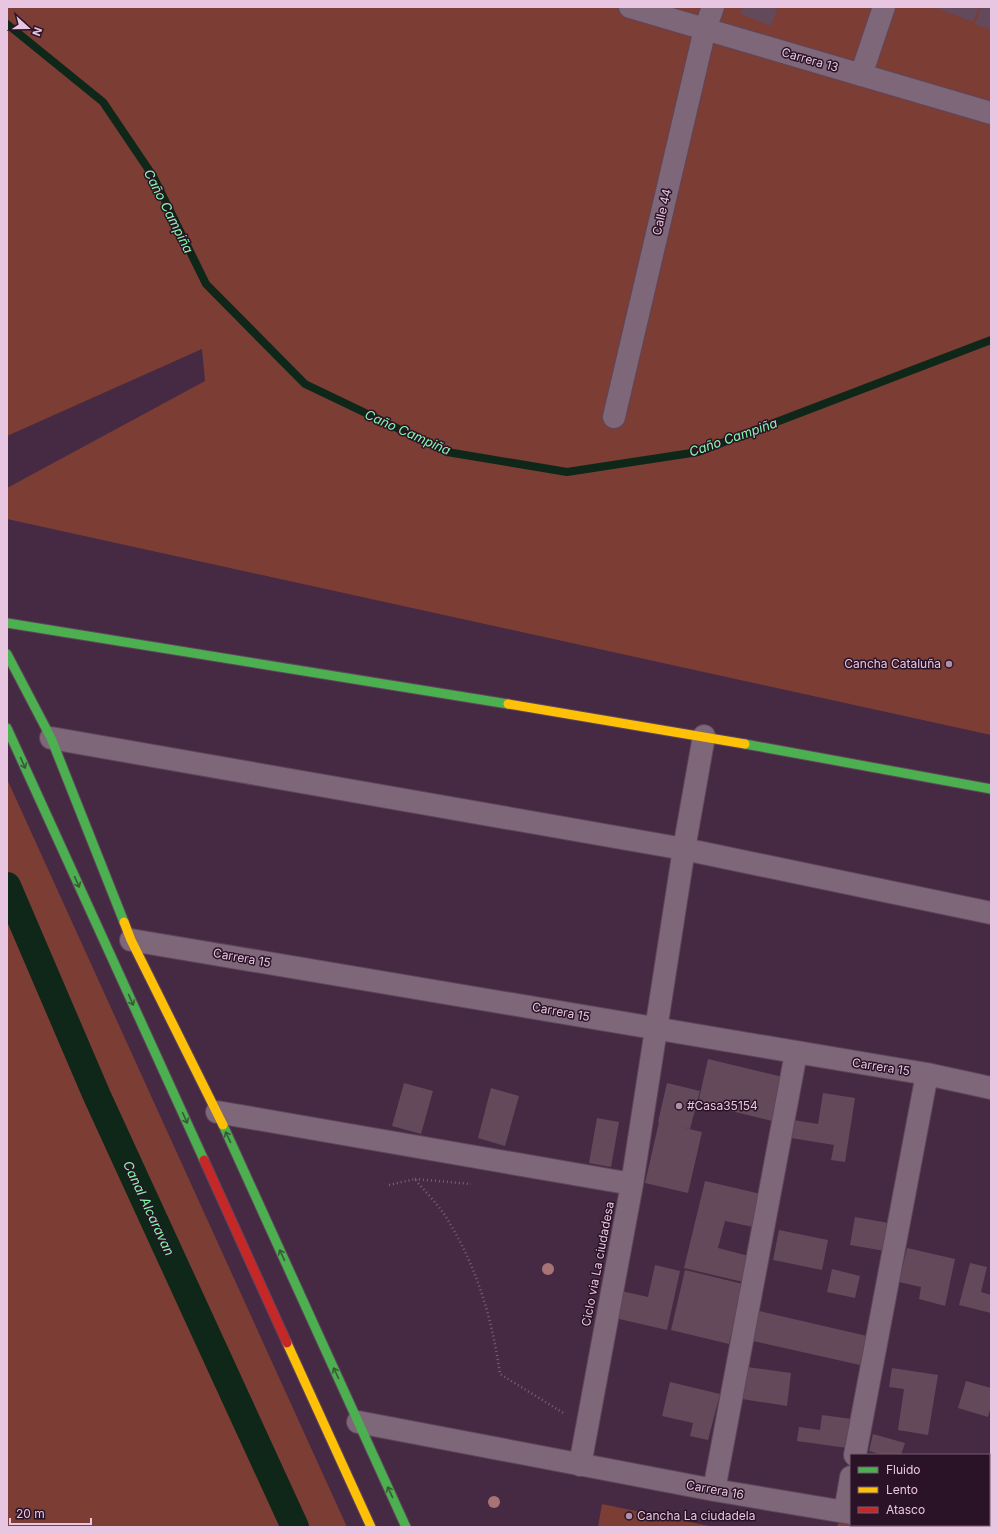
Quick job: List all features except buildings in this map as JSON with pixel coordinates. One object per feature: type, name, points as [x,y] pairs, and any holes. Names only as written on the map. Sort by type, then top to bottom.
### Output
[{"type":"main road","points":[[7,623],[704,736],[991,790]]},
{"type":"main road","points":[[7,654],[51,738],[131,940],[216,1112],[406,1527]]},
{"type":"main road","points":[[7,728],[371,1527]]},
{"type":"street","name":"Carrera 13","points":[[630,7],[991,113]]},
{"type":"street","name":"Calle 44","points":[[614,417],[705,29],[713,7]]},
{"type":"street","points":[[861,75],[884,7]]},
{"type":"street","points":[[580,1465],[632,1184],[684,849],[704,736]]},
{"type":"street","points":[[51,738],[684,849],[991,913]]},
{"type":"street","name":"Carrera 15","points":[[131,940],[927,1074],[991,1088]]},
{"type":"street","points":[[714,1490],[796,1053]]},
{"type":"street","points":[[855,1454],[927,1074]]},
{"type":"street","points":[[216,1112],[632,1184]]},
{"type":"street","name":"Carrera 16","points":[[358,1422],[714,1490],[848,1512]]},
{"type":"street","points":[[848,1512],[850,1489]]},
{"type":"path","points":[[389,1185],[415,1179],[478,1184]]},
{"type":"path","points":[[415,1179],[449,1221],[478,1277],[494,1332],[500,1374],[566,1415]]},
{"type":"shaded area","points":[[7,7],[991,7],[991,735],[7,519],[7,488],[205,381],[202,349],[7,436]]},
{"type":"shaded area","points":[[7,779],[347,1527],[7,1527]]},
{"type":"shaded area","name":"Cancha La ciudadela","points":[[602,1504],[714,1527],[598,1527]]},
{"type":"shaded area","points":[[841,1520],[850,1521],[850,1526],[902,1527],[836,1527]]},
{"type":"waterway","name":"Caño Campiña","points":[[7,24],[103,102],[153,176],[206,284],[305,384],[447,452],[567,472],[698,452],[991,340]]},
{"type":"waterway","name":"Canal Alcaravan","points":[[7,886],[97,1096],[295,1527]]},
{"type":"traffic: fast","points":[[7,623],[508,704]]},
{"type":"traffic: fast","points":[[7,654],[51,738],[124,922]]},
{"type":"traffic: fast","points":[[7,728],[204,1160]]},
{"type":"traffic: fast","points":[[745,744],[991,789]]},
{"type":"traffic: fast","points":[[223,1125],[406,1527]]},
{"type":"traffic: slow","points":[[508,704],[745,744]]},
{"type":"traffic: slow","points":[[124,922],[131,940],[223,1125]]},
{"type":"traffic: slow","points":[[287,1343],[371,1527]]},
{"type":"traffic: jam","points":[[204,1160],[287,1343]]},
{"type":"place","name":"Cancha Cataluña","points":[[949,664]]},
{"type":"place","name":"#Casa35154","points":[[679,1106]]},
{"type":"place","name":"Cancha La ciudadela","points":[[629,1516]]}]
